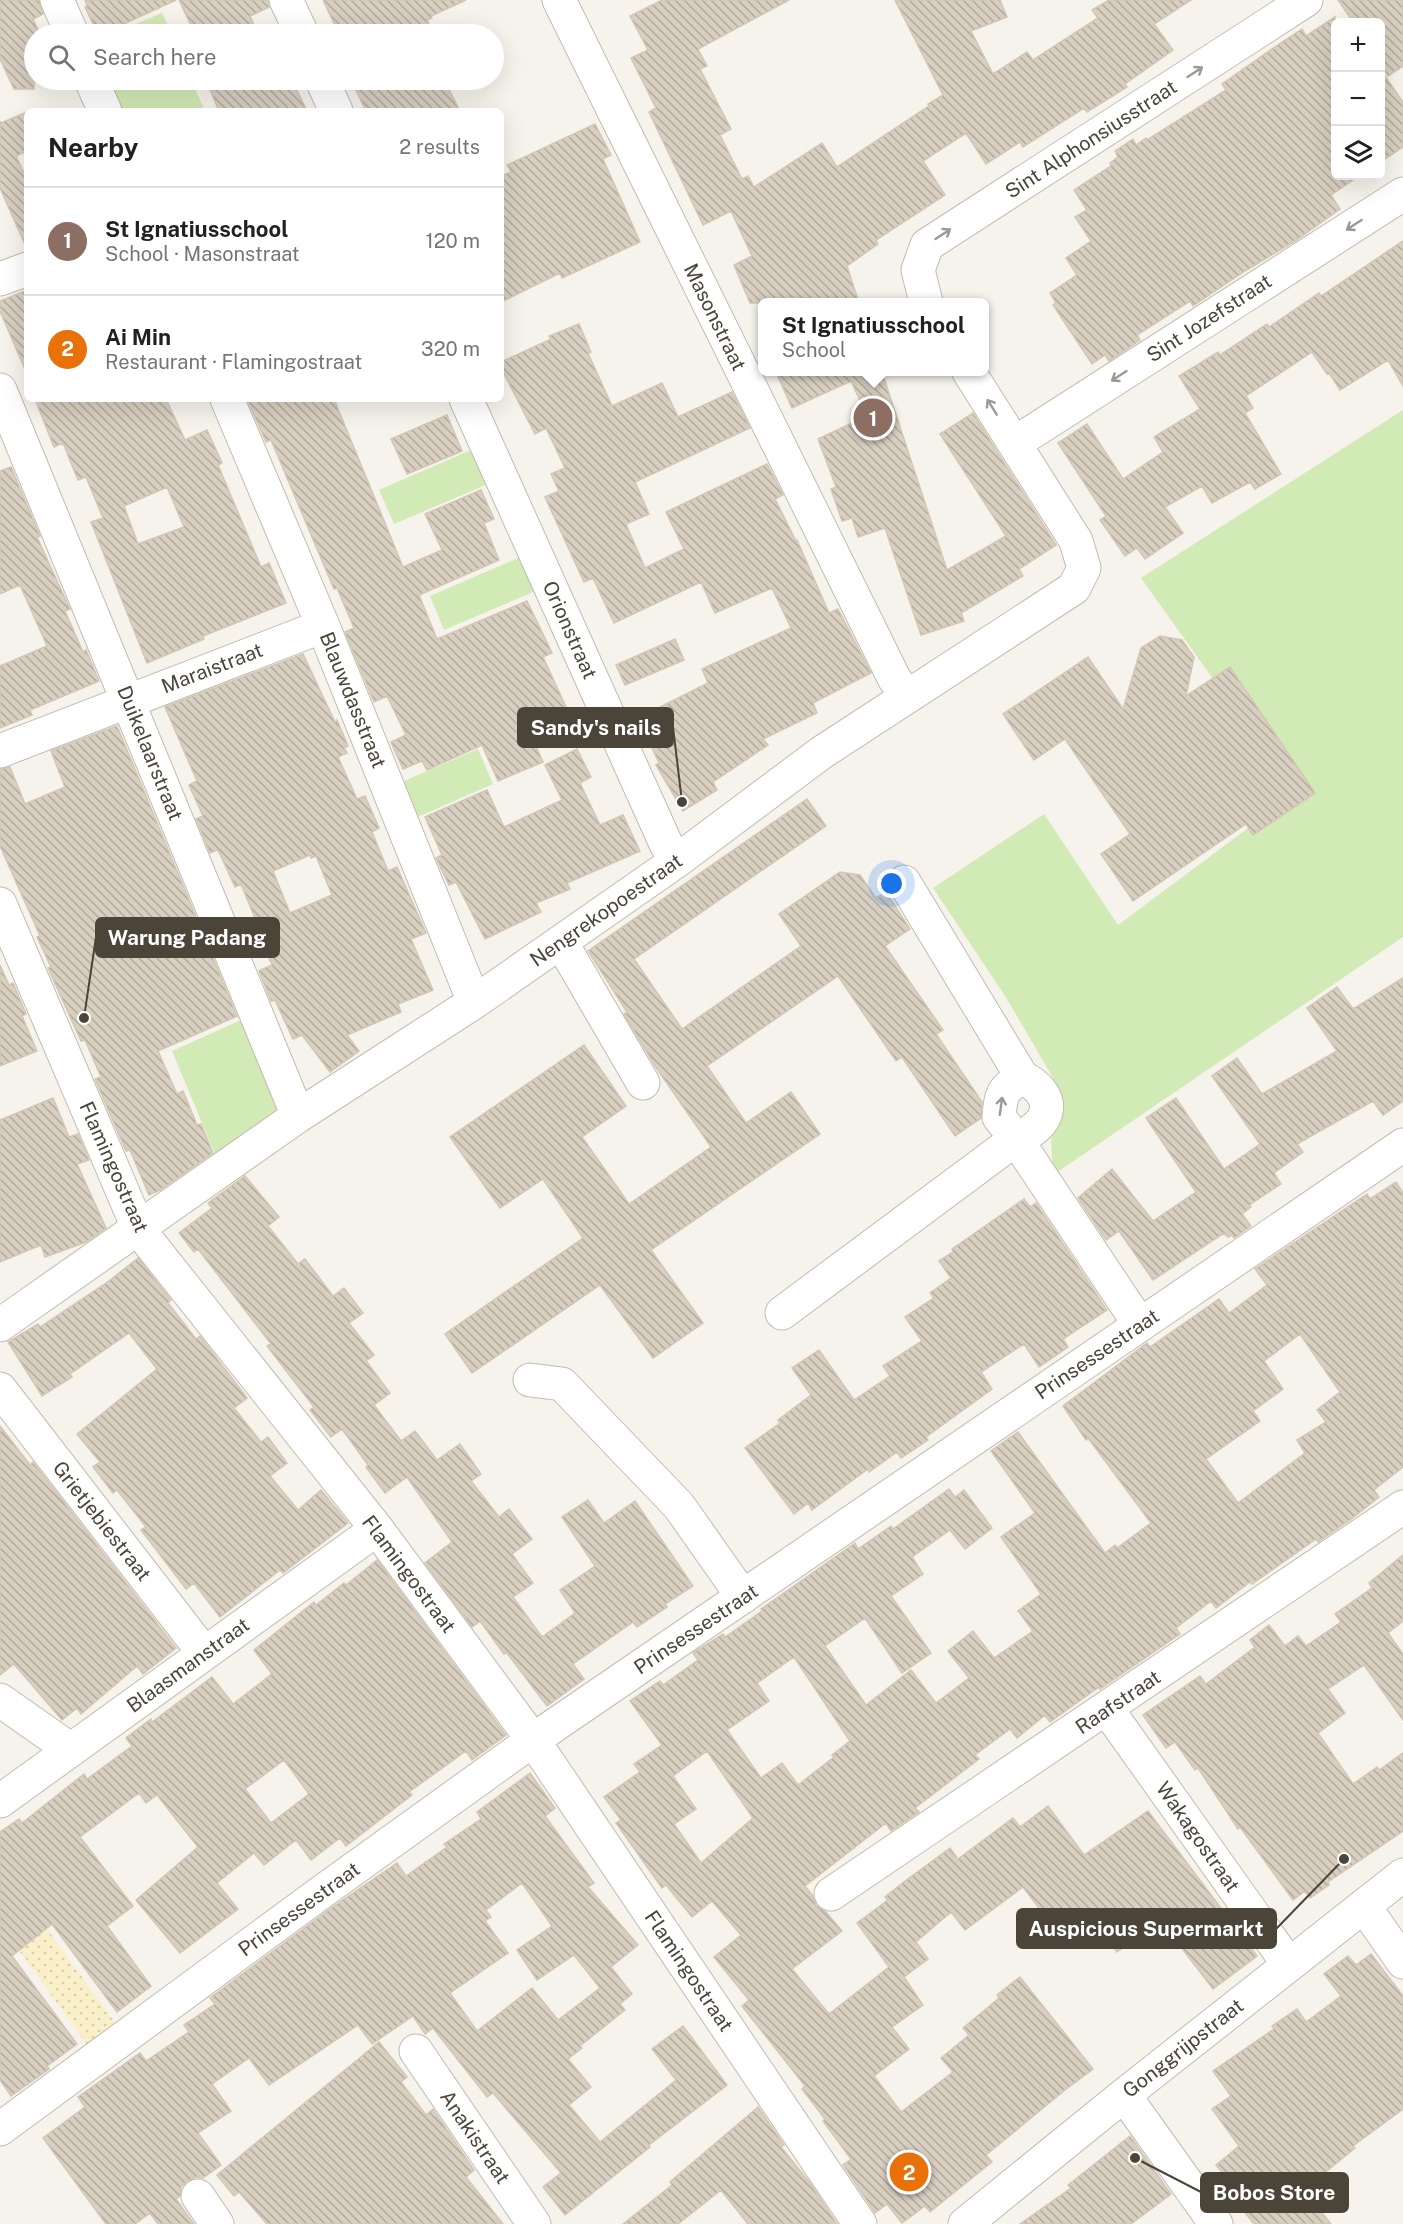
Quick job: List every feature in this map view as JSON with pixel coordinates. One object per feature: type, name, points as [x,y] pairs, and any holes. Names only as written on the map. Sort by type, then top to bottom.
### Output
[{"type":"street","points":[[57,0],[68,24]]},
{"type":"street","points":[[286,0],[297,24]]},
{"type":"street","name":"Masonstraat","points":[[559,0],[889,667],[906,696]]},
{"type":"street","name":"Sint Alphonsiusstraat","points":[[925,298],[918,270],[927,245],[1300,2]]},
{"type":"street","points":[[96,90],[104,108]]},
{"type":"street","points":[[327,90],[335,108]]},
{"type":"street","name":"Sint Jozefstraat","points":[[1015,443],[1403,194]]},
{"type":"street","points":[[0,279],[24,271]]},
{"type":"street","points":[[972,376],[1015,443]]},
{"type":"street","name":"Duikelaarstraat","points":[[0,390],[298,1116]]},
{"type":"street","name":"Blauwdasstraat","points":[[228,402],[323,626],[470,992],[476,1001]]},
{"type":"street","name":"Orionstraat","points":[[467,402],[666,844],[678,860]]},
{"type":"street","name":"Nengrekopoestraat","points":[[0,1326],[298,1116],[476,1001],[561,942],[678,860],[821,753],[1074,588],[1084,568],[1076,541],[1015,443]]},
{"type":"street","name":"Maraistraat","points":[[0,751],[128,699],[323,626]]},
{"type":"street","points":[[782,1313],[1016,1139],[1030,1134],[1047,1112],[1045,1098],[1037,1084],[1023,1077],[904,882]]},
{"type":"street","name":"Flamingostraat","points":[[0,904],[139,1230],[377,1529],[533,1740],[860,2224]]},
{"type":"street","points":[[561,942],[643,1083]]},
{"type":"street","points":[[1016,1139],[1140,1325]]},
{"type":"street","name":"Prinsessestraat","points":[[0,2128],[533,1740],[1403,1145]]},
{"type":"street","points":[[531,1380],[562,1384],[679,1506],[743,1597]]},
{"type":"street","name":"Grietjebiestraat","points":[[0,1389],[204,1653]]},
{"type":"street","name":"Raafstraat","points":[[831,1894],[1403,1507]]},
{"type":"street","name":"Blaasmanstraat","points":[[0,1802],[377,1529]]},
{"type":"street","points":[[0,1700],[71,1750]]},
{"type":"street","name":"Wakagostraat","points":[[1107,1709],[1289,1965]]},
{"type":"street","name":"Gonggrijpstraat","points":[[965,2224],[1124,2095],[1403,1875]]},
{"type":"street","points":[[1364,1906],[1403,1962]]},
{"type":"street","name":"Anakistraat","points":[[416,2051],[534,2224]]},
{"type":"street","points":[[1124,2095],[1216,2224]]},
{"type":"street","points":[[198,2196],[217,2224]]},
{"type":"green space","points":[[162,13],[167,24],[135,24]]},
{"type":"green space","points":[[99,90],[196,90],[204,108],[107,108]]},
{"type":"green space","points":[[1403,410],[1403,937],[1053,1175],[1051,1139],[1060,1090],[1007,999],[933,888],[1044,814],[1118,925],[1275,808],[1296,795],[1141,578]]},
{"type":"green space","points":[[473,449],[488,484],[394,524],[379,490]]},
{"type":"green space","points":[[523,556],[538,590],[444,630],[430,596]]},
{"type":"green space","points":[[478,749],[493,784],[404,823],[388,788]]},
{"type":"green space","points":[[250,1016],[286,1105],[220,1166],[172,1051]]},
{"type":"sand","points":[[34,1911],[119,2028],[90,2049],[5,1931]]},
{"type":"building","points":[[0,0],[39,0],[43,14],[33,19],[35,24],[24,24],[24,89],[14,89],[0,59]]},
{"type":"building","points":[[85,0],[176,0],[124,24],[93,24],[85,7],[87,6]]},
{"type":"building","points":[[179,0],[268,0],[269,7],[250,16],[254,24],[190,24]]},
{"type":"building","points":[[323,0],[466,0],[431,16],[432,18],[427,20],[429,24],[334,24]]},
{"type":"building","points":[[662,0],[789,0],[698,49],[707,66],[700,69],[731,129],[720,135],[742,179],[748,176],[754,187],[822,143],[837,167],[943,95],[895,0],[1000,0],[1007,17],[971,31],[993,74],[1027,52],[1033,60],[1098,18],[1092,10],[1109,0],[1191,0],[1154,24],[1173,50],[1125,84],[1127,87],[1087,112],[1084,108],[1023,147],[1020,142],[986,164],[966,133],[923,161],[945,195],[876,240],[878,244],[847,266],[857,298],[758,298],[758,303],[750,303],[734,265],[752,256],[731,211],[703,225],[649,112],[656,108],[631,58],[648,50],[630,16]]},
{"type":"building","points":[[1338,0],[1403,0],[1403,66],[1388,76],[1385,72],[1385,18],[1350,18]]},
{"type":"building","points":[[1331,20],[1331,180],[1353,180],[1331,195],[1340,209],[1295,241],[1193,306],[1190,301],[1137,335],[1140,340],[1109,361],[1105,355],[1092,364],[1053,305],[1056,303],[1050,293],[1077,275],[1066,258],[1091,241],[1075,217],[1087,210],[1074,190],[1111,166],[1110,163],[1118,157],[1115,151],[1133,139],[1136,145],[1146,138],[1147,140],[1226,90],[1222,84],[1302,29],[1306,36]]},
{"type":"building","points":[[1385,76],[1403,102],[1403,147],[1385,159]]},
{"type":"building","points":[[210,90],[297,90],[306,108],[218,108]]},
{"type":"building","points":[[356,90],[449,90],[458,108],[365,108]]},
{"type":"building","points":[[24,113],[24,152],[16,156],[24,173],[24,242],[0,188],[0,121],[1,123]]},
{"type":"building","points":[[595,124],[611,155],[603,159],[640,242],[562,278],[560,273],[504,301],[504,175],[511,172],[507,165]]},
{"type":"building","points":[[1403,241],[1403,386],[1388,360],[1340,390],[1312,352],[1246,396],[1253,408],[1245,413],[1281,474],[1255,489],[1250,482],[1212,503],[1202,486],[1165,507],[1183,533],[1145,559],[1137,548],[1125,556],[1100,520],[1106,516],[1058,443],[1087,424],[1123,479],[1163,452],[1154,437],[1200,409],[1179,376],[1218,352],[1220,355],[1267,324],[1269,327],[1319,293],[1321,296]]},
{"type":"building","points":[[24,291],[24,367],[0,311],[0,301]]},
{"type":"building","points":[[579,324],[591,352],[588,353],[612,406],[662,383],[678,417],[732,392],[750,428],[635,482],[649,514],[626,524],[645,568],[684,549],[666,512],[767,464],[783,495],[775,499],[797,540],[829,613],[838,609],[871,673],[813,703],[817,713],[763,739],[768,745],[713,782],[717,790],[683,811],[656,765],[659,763],[640,717],[708,683],[702,669],[791,628],[772,588],[715,613],[701,582],[614,623],[593,578],[584,582],[545,497],[559,491],[551,474],[565,468],[546,428],[535,434],[504,374],[504,361],[551,339],[549,336]]},
{"type":"building","points":[[778,376],[883,376],[947,570],[1006,536],[940,434],[973,413],[1056,545],[1019,569],[1023,576],[961,613],[964,621],[921,635],[885,528],[858,537],[852,518],[842,521],[831,489],[836,487],[818,439],[867,416],[851,381],[792,408]]},
{"type":"building","points":[[36,402],[167,402],[185,440],[207,430],[222,463],[218,465],[261,567],[269,563],[286,603],[203,636],[204,639],[147,663],[91,522],[103,518],[86,477],[78,480],[63,443],[54,447]],"holes":[[[167,487],[184,527],[138,544],[124,506]]]},
{"type":"building","points":[[248,402],[335,402],[403,567],[442,550],[425,514],[481,490],[494,519],[484,523],[499,560],[419,595],[437,639],[527,601],[552,653],[543,657],[567,709],[527,726],[543,762],[498,781],[482,745],[427,770],[422,761],[403,769],[391,742],[406,735],[387,696],[374,702],[345,632],[354,628],[337,588],[334,589],[271,440],[266,442]]},
{"type":"building","points":[[447,415],[462,451],[407,474],[391,439]]},
{"type":"building","points":[[11,467],[40,536],[37,537],[70,609],[65,611],[83,652],[86,650],[99,681],[30,710],[32,715],[0,728],[0,666],[47,646],[20,585],[0,594],[0,471]]},
{"type":"building","points":[[1160,636],[1182,640],[1194,657],[1186,696],[1230,667],[1315,793],[1253,835],[1246,824],[1133,901],[1101,854],[1130,834],[1065,739],[1034,760],[1003,714],[1088,657],[1123,709],[1141,648]]},
{"type":"building","points":[[675,639],[684,660],[625,685],[616,665]]},
{"type":"building","points":[[303,654],[335,722],[337,720],[348,746],[344,748],[347,753],[338,757],[357,799],[365,796],[379,828],[372,832],[388,871],[397,867],[426,933],[411,939],[433,990],[398,1004],[401,1012],[347,1035],[359,1051],[330,1072],[302,1035],[293,1039],[275,1000],[271,1001],[259,971],[272,965],[256,927],[258,926],[241,884],[235,887],[217,850],[210,853],[196,819],[203,816],[189,785],[197,781],[165,707]],"holes":[[[310,855],[311,858],[316,856],[332,895],[290,913],[273,871]]]},
{"type":"building","points":[[117,726],[237,1016],[158,1051],[177,1094],[183,1091],[197,1125],[201,1124],[213,1153],[160,1190],[149,1195],[130,1150],[126,1151],[95,1079],[101,1077],[85,1040],[81,1041],[48,968],[51,967],[37,937],[40,936],[0,846],[0,769],[10,767],[25,804],[65,787],[51,751]]},
{"type":"building","points":[[577,749],[591,777],[580,783],[600,825],[623,815],[640,851],[567,883],[570,889],[536,903],[541,912],[485,939],[456,882],[449,885],[436,858],[442,855],[425,817],[487,790],[504,827],[562,800],[545,765]]},
{"type":"building","points":[[807,799],[826,826],[634,959],[682,1029],[801,946],[779,914],[840,872],[860,875],[876,898],[886,892],[910,929],[885,946],[943,1030],[936,1034],[982,1102],[981,1118],[955,1136],[902,1057],[896,1061],[838,976],[707,1066],[746,1123],[791,1092],[820,1134],[651,1250],[703,1323],[653,1358],[600,1285],[472,1373],[445,1334],[583,1238],[543,1179],[500,1208],[450,1137],[584,1045],[626,1106],[582,1137],[629,1204],[711,1147],[655,1066],[624,1014],[627,1012],[588,951]]},
{"type":"building","points":[[0,965],[9,985],[13,983],[26,1014],[22,1016],[37,1051],[0,1066]]},
{"type":"building","points":[[1403,978],[1403,1101],[1383,1115],[1373,1101],[1297,1144],[1303,1152],[1274,1173],[1281,1184],[1249,1205],[1251,1207],[1242,1214],[1251,1226],[1234,1238],[1224,1233],[1153,1280],[1119,1231],[1106,1240],[1078,1198],[1112,1169],[1153,1221],[1196,1192],[1146,1118],[1176,1098],[1224,1169],[1260,1144],[1212,1076],[1237,1058],[1262,1094],[1337,1051],[1307,1008],[1337,987],[1353,1009]]},
{"type":"building","points":[[53,1098],[69,1137],[78,1134],[89,1160],[77,1164],[106,1228],[86,1242],[45,1257],[41,1245],[0,1262],[0,1120]]},
{"type":"building","points":[[245,1176],[279,1217],[268,1226],[298,1264],[305,1259],[333,1296],[344,1288],[363,1313],[349,1323],[374,1355],[366,1361],[390,1393],[374,1405],[401,1441],[415,1431],[437,1460],[460,1444],[481,1474],[471,1481],[499,1517],[509,1509],[532,1539],[512,1554],[533,1583],[513,1597],[542,1637],[575,1613],[560,1590],[595,1566],[562,1517],[588,1500],[604,1523],[635,1501],[693,1586],[665,1604],[667,1607],[637,1627],[633,1622],[573,1664],[584,1679],[547,1706],[480,1621],[472,1627],[425,1563],[452,1542],[407,1477],[385,1493],[342,1429],[331,1437],[310,1410],[314,1407],[267,1346],[271,1344],[198,1249],[194,1252],[179,1233],[212,1208],[208,1203]]},
{"type":"building","points":[[1396,1182],[1403,1193],[1403,1467],[1374,1490],[1379,1497],[1354,1517],[1318,1542],[1316,1539],[1252,1584],[1250,1582],[1216,1608],[1211,1601],[1176,1628],[1180,1634],[1050,1722],[1045,1715],[1017,1738],[1010,1729],[975,1755],[979,1759],[915,1808],[919,1812],[891,1831],[886,1823],[805,1886],[816,1905],[826,1912],[842,1931],[792,1969],[829,2014],[889,1967],[857,1923],[888,1900],[885,1897],[901,1884],[950,1848],[958,1859],[1013,1818],[1020,1827],[1048,1806],[1084,1855],[1148,1811],[1257,1956],[1213,1989],[1161,1921],[1117,1952],[1106,1937],[1096,1944],[1079,1921],[1059,1935],[1023,1887],[965,1930],[951,1912],[916,1942],[928,1959],[904,1977],[923,2005],[892,2027],[909,2049],[874,2076],[901,2112],[953,2072],[941,2058],[969,2035],[963,2028],[999,1998],[997,1995],[1020,1977],[1093,2069],[986,2155],[992,2162],[930,2212],[925,2206],[902,2223],[887,2204],[875,2213],[843,2165],[851,2159],[802,2089],[805,2086],[742,2006],[749,2000],[714,1957],[741,1935],[712,1901],[692,1917],[666,1885],[662,1888],[616,1823],[621,1820],[604,1797],[640,1772],[634,1764],[662,1745],[630,1701],[660,1681],[663,1685],[698,1660],[693,1653],[723,1634],[725,1637],[855,1543],[858,1549],[891,1526],[893,1529],[949,1489],[955,1497],[964,1490],[992,1528],[965,1549],[950,1530],[912,1557],[923,1574],[891,1596],[931,1653],[902,1673],[865,1618],[825,1646],[866,1705],[911,1670],[936,1703],[969,1678],[948,1651],[973,1631],[994,1658],[1033,1631],[1018,1611],[1041,1594],[1001,1537],[1035,1513],[991,1451],[1018,1432],[1105,1553],[1115,1545],[1117,1548],[1151,1523],[1088,1438],[1086,1440],[1063,1406],[1147,1343],[1150,1347],[1219,1299],[1229,1313],[1267,1285],[1255,1269],[1367,1194],[1370,1199]],"holes":[[[1300,1334],[1340,1392],[1317,1410],[1326,1422],[1297,1440],[1305,1453],[1238,1503],[1206,1459],[1260,1421],[1253,1411],[1283,1389],[1264,1361]],[[794,1657],[850,1741],[832,1755],[834,1757],[798,1785],[782,1763],[761,1778],[727,1730],[769,1701],[757,1683]],[[707,1751],[753,1818],[701,1863],[674,1824],[696,1809],[673,1776]]]},
{"type":"building","points":[[1024,1199],[1030,1207],[1036,1203],[1107,1310],[1063,1339],[1068,1347],[1039,1367],[1024,1344],[981,1372],[992,1389],[926,1437],[928,1440],[901,1458],[897,1452],[869,1472],[868,1469],[812,1510],[808,1503],[794,1514],[745,1448],[780,1423],[778,1420],[811,1395],[792,1368],[819,1350],[854,1400],[890,1376],[883,1366],[922,1341],[905,1317],[934,1298],[930,1293],[951,1278],[939,1261],[953,1252],[952,1249]]},
{"type":"building","points":[[138,1258],[171,1300],[168,1303],[196,1339],[200,1336],[247,1398],[234,1408],[261,1442],[268,1437],[287,1463],[270,1476],[298,1510],[321,1490],[348,1523],[283,1573],[280,1570],[220,1617],[194,1583],[186,1589],[141,1530],[146,1527],[117,1490],[113,1493],[93,1467],[100,1462],[77,1434],[157,1369],[129,1333],[70,1374],[72,1377],[42,1396],[8,1342],[38,1324],[40,1327],[109,1281]]},
{"type":"building","points":[[0,1426],[30,1465],[33,1462],[176,1648],[143,1674],[137,1666],[81,1714],[77,1708],[62,1720],[14,1664],[0,1675]]},
{"type":"building","points":[[1403,1555],[1403,1621],[1388,1633],[1403,1654],[1403,1720],[1364,1665],[1328,1689],[1345,1713],[1318,1733],[1353,1784],[1377,1767],[1379,1770],[1403,1753],[1403,1831],[1328,1882],[1329,1885],[1310,1898],[1305,1891],[1293,1900],[1240,1827],[1238,1829],[1198,1768],[1195,1770],[1175,1742],[1166,1748],[1143,1715],[1200,1676],[1206,1684],[1255,1647],[1250,1640],[1269,1625],[1285,1646],[1298,1636],[1306,1646],[1341,1622],[1335,1614],[1372,1588],[1369,1583]]},
{"type":"building","points":[[377,1560],[506,1735],[472,1760],[466,1751],[409,1792],[412,1795],[346,1846],[340,1838],[311,1860],[296,1840],[264,1865],[254,1853],[217,1883],[238,1909],[180,1953],[136,1900],[198,1847],[157,1795],[146,1803],[139,1793],[80,1837],[133,1906],[107,1926],[151,1986],[117,2012],[52,1924],[12,1956],[77,2044],[47,2066],[49,2069],[11,2096],[0,2080],[0,1832],[19,1819],[22,1823],[84,1774],[87,1779],[132,1746],[126,1738],[151,1719],[152,1722],[212,1677],[233,1704],[272,1674],[254,1650],[314,1602],[316,1605],[344,1583],[346,1585]],"holes":[[[284,1760],[309,1794],[271,1823],[245,1789]]]},
{"type":"building","points":[[530,1773],[555,1808],[545,1816],[594,1883],[588,1887],[638,1945],[611,1967],[632,1994],[620,2004],[625,2010],[580,2046],[582,2048],[568,2059],[591,2087],[569,2105],[600,2142],[676,2080],[652,2049],[683,2026],[727,2085],[649,2145],[650,2147],[565,2215],[543,2187],[561,2173],[493,2093],[487,2097],[433,2028],[425,2034],[413,2016],[372,2044],[358,2025],[269,2085],[249,2058],[212,2084],[231,2111],[198,2133],[221,2165],[203,2178],[196,2177],[187,2181],[181,2187],[180,2196],[176,2199],[194,2224],[158,2224],[150,2213],[135,2224],[106,2224],[43,2138],[85,2107],[78,2097],[140,2053],[146,2061],[189,2032],[184,2025],[215,2004],[210,1998],[334,1906],[397,1863],[406,1876],[447,1847],[444,1844],[481,1819],[477,1812]],"holes":[[[522,1883],[552,1926],[517,1950],[537,1980],[574,1955],[600,1988],[558,2020],[532,1988],[477,2031],[450,1993],[508,1953],[485,1921],[491,1917],[486,1910]]]},
{"type":"building","points":[[1371,1954],[1403,1996],[1403,2109],[1353,2146],[1355,2148],[1304,2190],[1331,2224],[1254,2224],[1236,2201],[1242,2196],[1216,2165],[1239,2146],[1212,2109],[1231,2096],[1213,2071],[1274,2029],[1272,2026],[1297,2009],[1306,2022],[1341,1996],[1324,1974],[1348,1956],[1356,1965]]},
{"type":"building","points":[[379,2042],[407,2077],[401,2082],[426,2115],[433,2109],[474,2170],[466,2177],[503,2224],[267,2224],[239,2192],[234,2196],[217,2175]]},
{"type":"building","points":[[758,2107],[784,2145],[781,2147],[810,2183],[837,2224],[748,2224],[721,2190],[678,2224],[623,2224],[672,2185],[670,2182]]},
{"type":"building","points":[[1130,2136],[1171,2194],[1131,2224],[1020,2224],[1071,2188],[1068,2185]]},
{"type":"place","name":"St Ignatiusschool","points":[[873,418]]},
{"type":"place","name":"Sandy's nails","points":[[682,802]]},
{"type":"place","name":"Warung Padang","points":[[84,1018]]},
{"type":"place","name":"Auspicious Supermarkt","points":[[1344,1859]]},
{"type":"place","name":"Bobos Store","points":[[1135,2158]]},
{"type":"place","name":"Ai Min","points":[[909,2172]]}]
